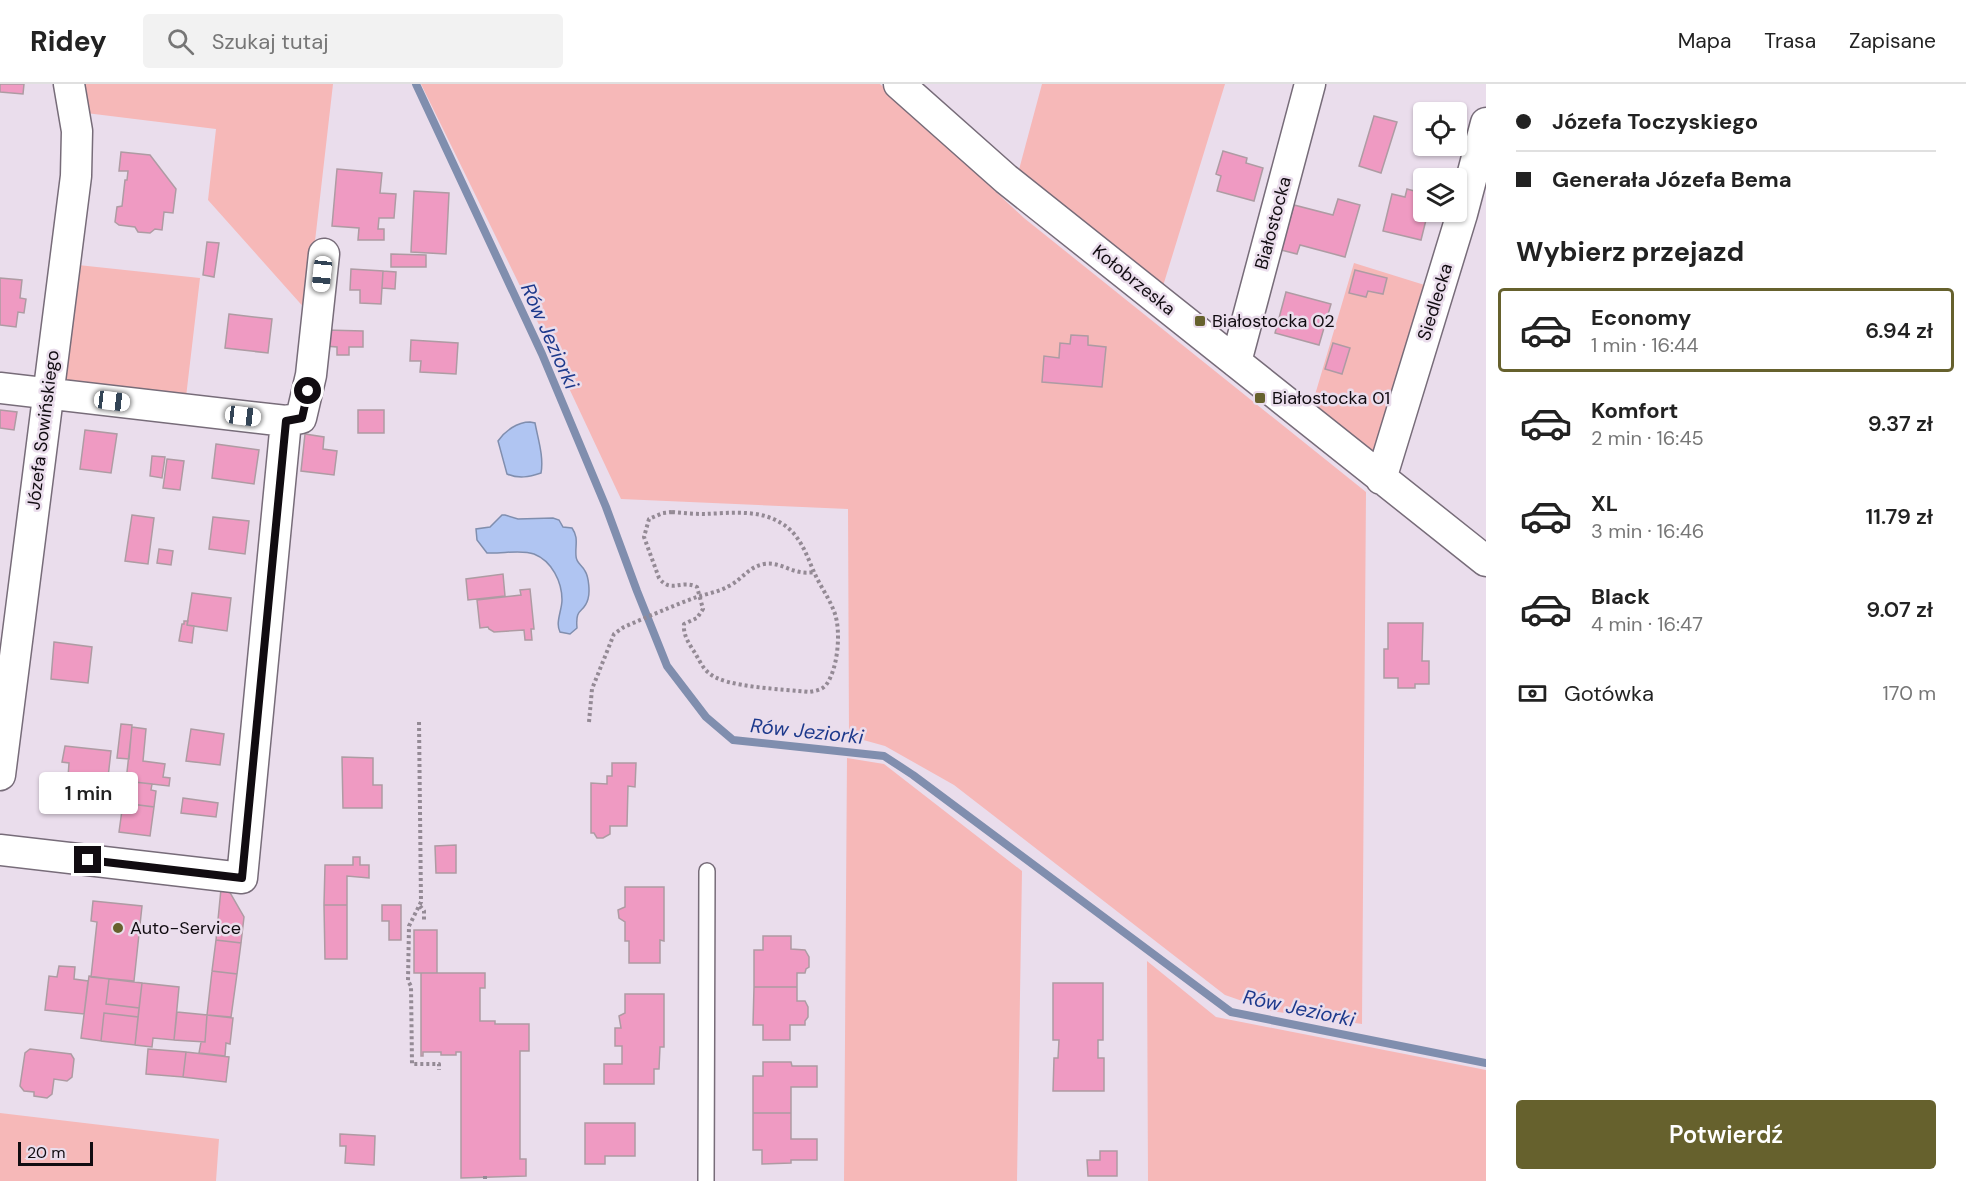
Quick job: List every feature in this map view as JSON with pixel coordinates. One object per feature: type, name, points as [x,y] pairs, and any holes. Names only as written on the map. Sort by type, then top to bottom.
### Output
[{"type":"street","name":"Józefa Sowińskiego","points":[[0,775],[76,176],[77,131],[69,84]]},
{"type":"street","name":"Kołobrzeska","points":[[899,84],[1006,178],[1486,561]]},
{"type":"street","name":"Białostocka","points":[[1236,362],[1310,84]]},
{"type":"street","name":"Siedlecka","points":[[1381,479],[1462,214],[1486,123]]},
{"type":"street","points":[[0,388],[286,421],[302,418],[311,375],[324,254]]},
{"type":"street","points":[[0,850],[242,878],[286,421]]},
{"type":"lane","points":[[706,1181],[707,872]]},
{"type":"path","points":[[672,512],[705,514],[734,512],[770,518],[782,523],[804,548],[835,614],[837,660],[826,685],[809,692],[736,684],[717,679],[708,673],[683,631],[684,624],[702,613],[700,596],[697,587],[689,583],[670,586],[658,578],[644,537],[649,519],[672,512]]},
{"type":"path","points":[[589,722],[592,689],[614,634],[624,627],[731,585],[748,569],[775,564],[799,574],[814,572]]},
{"type":"path","points":[[419,722],[421,902],[411,920],[408,933],[412,1064],[439,1064],[439,1070]]},
{"type":"path","points":[[420,906],[424,911],[424,920]]},
{"type":"shaded area","points":[[79,84],[333,84],[307,311],[208,200],[216,129],[86,113]]},
{"type":"shaded area","points":[[421,84],[880,84],[1024,218],[1366,492],[1362,1024],[1271,1011],[1225,995],[954,785],[885,746],[849,736],[848,509],[621,499],[545,337]]},
{"type":"shaded area","points":[[1042,84],[1225,84],[1163,286],[1017,177]]},
{"type":"shaded area","points":[[1354,263],[1431,287],[1378,457],[1312,405]]},
{"type":"shaded area","points":[[78,265],[200,278],[186,397],[71,384],[63,377]]},
{"type":"shaded area","points":[[847,758],[884,764],[1022,871],[1017,1181],[844,1181]]},
{"type":"shaded area","points":[[1147,961],[1216,1017],[1486,1070],[1486,1181],[1148,1181]]},
{"type":"shaded area","points":[[0,1113],[219,1139],[216,1181],[0,1181]]},
{"type":"water","points":[[530,422],[535,423],[541,454],[541,473],[524,477],[507,474],[498,441],[512,428]]},
{"type":"water","points":[[502,515],[518,519],[553,518],[559,520],[563,527],[572,528],[576,538],[576,558],[586,574],[589,593],[586,604],[577,616],[577,628],[570,634],[560,632],[558,621],[562,593],[551,567],[534,554],[487,553],[477,540],[476,529],[490,527]]},
{"type":"building","points":[[0,84],[24,84],[23,94],[0,92]]},
{"type":"building","points":[[1374,116],[1397,122],[1381,173],[1359,166]]},
{"type":"building","points":[[1223,151],[1247,158],[1246,163],[1263,168],[1254,201],[1217,191],[1221,176],[1216,174]]},
{"type":"building","points":[[121,152],[150,155],[176,189],[173,213],[164,212],[162,230],[155,229],[150,233],[138,232],[135,227],[119,225],[115,222],[117,207],[122,206],[128,171],[119,171]]},
{"type":"building","points":[[337,169],[382,173],[380,193],[396,194],[394,218],[379,218],[378,229],[384,229],[384,240],[358,240],[359,228],[332,226]]},
{"type":"building","points":[[1407,189],[1413,191],[1413,222],[1426,222],[1421,240],[1383,231],[1392,194],[1405,197]]},
{"type":"building","points":[[414,191],[449,193],[446,254],[411,252]]},
{"type":"building","points":[[1338,199],[1360,205],[1345,257],[1300,245],[1297,254],[1281,250],[1294,205],[1333,215]]},
{"type":"building","points":[[207,242],[219,243],[214,277],[203,275]]},
{"type":"building","points":[[391,254],[426,255],[426,267],[391,267]]},
{"type":"building","points":[[351,269],[383,271],[381,304],[360,303],[360,290],[350,290]]},
{"type":"building","points":[[1355,270],[1387,278],[1383,294],[1368,291],[1366,297],[1349,293]]},
{"type":"building","points":[[383,271],[396,272],[395,289],[382,288]]},
{"type":"building","points":[[0,278],[22,280],[20,298],[26,299],[24,313],[18,312],[16,327],[0,325]]},
{"type":"building","points":[[1286,292],[1331,304],[1319,345],[1275,333]]},
{"type":"building","points":[[229,314],[272,319],[268,353],[225,348]]},
{"type":"building","points":[[326,330],[363,331],[363,347],[349,347],[349,355],[337,355],[337,347],[325,346]]},
{"type":"building","points":[[1071,335],[1088,336],[1088,345],[1106,347],[1102,387],[1042,382],[1044,356],[1059,358],[1060,343],[1070,344]]},
{"type":"building","points":[[411,340],[458,343],[456,374],[420,372],[421,361],[410,361]]},
{"type":"building","points":[[1333,343],[1350,348],[1342,374],[1325,369]]},
{"type":"building","points":[[0,410],[17,412],[14,430],[0,428]]},
{"type":"building","points":[[358,410],[384,410],[384,433],[358,433]]},
{"type":"building","points":[[85,430],[117,434],[111,473],[80,469]]},
{"type":"building","points":[[305,434],[324,437],[323,449],[337,451],[334,475],[301,471]]},
{"type":"building","points":[[216,444],[259,450],[254,484],[212,478]]},
{"type":"building","points":[[152,456],[165,457],[162,478],[150,476]]},
{"type":"building","points":[[167,459],[184,461],[180,490],[163,488]]},
{"type":"building","points":[[132,515],[154,518],[148,564],[125,561]]},
{"type":"building","points":[[213,517],[249,521],[245,554],[209,549]]},
{"type":"building","points":[[159,549],[173,551],[171,565],[157,563]]},
{"type":"building","points":[[503,574],[505,596],[468,600],[466,579]]},
{"type":"building","points":[[530,589],[534,629],[531,629],[532,640],[525,640],[524,630],[494,632],[488,627],[480,628],[477,600],[521,595],[520,590]]},
{"type":"building","points":[[192,593],[231,598],[227,631],[187,625]]},
{"type":"building","points":[[184,621],[188,621],[187,625],[194,626],[192,643],[179,641]]},
{"type":"building","points":[[1388,623],[1423,623],[1422,661],[1429,661],[1429,684],[1415,684],[1415,688],[1398,688],[1398,678],[1384,678],[1384,649],[1388,649]]},
{"type":"building","points":[[54,642],[92,647],[88,683],[51,679]]},
{"type":"building","points":[[121,724],[132,725],[129,759],[117,758]]},
{"type":"building","points":[[132,727],[146,729],[143,761],[165,764],[163,777],[170,778],[169,786],[126,781]]},
{"type":"building","points":[[191,729],[224,734],[220,765],[186,761]]},
{"type":"building","points":[[65,746],[111,751],[107,786],[95,785],[93,797],[59,793],[61,776],[68,777],[69,763],[62,762]]},
{"type":"building","points":[[342,757],[373,758],[373,785],[382,785],[382,808],[343,808]]},
{"type":"building","points":[[612,763],[636,763],[635,787],[628,786],[627,826],[610,826],[610,834],[597,838],[594,833],[591,833],[591,783],[607,784],[607,776],[612,776]]},
{"type":"building","points":[[125,781],[152,784],[151,790],[156,791],[154,807],[123,803]]},
{"type":"building","points":[[183,798],[218,803],[216,817],[181,813]]},
{"type":"building","points":[[123,803],[154,807],[150,836],[119,832]]},
{"type":"building","points":[[456,845],[456,873],[436,873],[435,846]]},
{"type":"building","points":[[353,857],[360,857],[360,865],[369,865],[369,878],[347,876],[347,905],[324,905],[325,865],[353,865]]},
{"type":"building","points":[[625,887],[664,887],[664,941],[660,940],[660,963],[629,963],[629,941],[625,941],[625,922],[619,918],[618,910],[625,907]]},
{"type":"building","points":[[221,889],[229,891],[244,917],[241,943],[216,940]]},
{"type":"building","points":[[93,901],[142,906],[134,981],[91,977],[97,922],[91,921]]},
{"type":"building","points":[[324,905],[347,905],[347,959],[325,959]]},
{"type":"building","points":[[382,905],[401,905],[401,940],[389,940],[389,921],[382,921]]},
{"type":"building","points":[[414,930],[437,930],[437,973],[414,973]]},
{"type":"building","points":[[763,936],[791,936],[791,949],[805,950],[809,957],[809,967],[805,973],[797,973],[797,987],[754,987],[754,950],[763,950]]},
{"type":"building","points":[[216,940],[241,943],[237,974],[212,971]]},
{"type":"building","points":[[59,966],[75,967],[74,979],[88,981],[84,1014],[45,1010],[49,976],[57,977]]},
{"type":"building","points":[[212,971],[237,974],[231,1017],[207,1015]]},
{"type":"building","points":[[421,973],[485,973],[485,988],[480,988],[480,1021],[495,1021],[495,1024],[529,1024],[529,1051],[520,1051],[520,1159],[526,1159],[526,1176],[461,1178],[461,1052],[456,1052],[456,1055],[441,1055],[441,1052],[423,1052],[421,1056]]},
{"type":"building","points":[[89,976],[109,979],[106,1004],[139,1008],[138,1017],[104,1013],[101,1041],[81,1038]]},
{"type":"building","points":[[109,979],[142,983],[139,1008],[106,1004]]},
{"type":"building","points":[[142,983],[179,987],[174,1040],[153,1038],[152,1047],[135,1045]]},
{"type":"building","points":[[1053,983],[1103,983],[1103,1040],[1098,1040],[1098,1058],[1104,1058],[1104,1091],[1053,1091],[1054,1058],[1058,1058],[1059,1040],[1053,1040]]},
{"type":"building","points":[[754,987],[797,987],[797,1001],[805,1001],[808,1007],[808,1017],[805,1025],[790,1025],[790,1040],[763,1040],[763,1025],[753,1025]]},
{"type":"building","points":[[625,994],[664,994],[664,1047],[660,1047],[659,1069],[654,1069],[654,1084],[604,1084],[604,1064],[622,1064],[622,1046],[615,1046],[615,1028],[621,1028],[619,1016],[625,1013]]},
{"type":"building","points":[[177,1012],[207,1015],[205,1042],[174,1040]]},
{"type":"building","points":[[104,1013],[138,1017],[135,1045],[101,1041]]},
{"type":"building","points":[[207,1015],[233,1018],[230,1044],[226,1043],[225,1056],[199,1053],[201,1042],[205,1042]]},
{"type":"building","points":[[30,1049],[71,1054],[74,1059],[72,1077],[67,1081],[54,1079],[52,1094],[47,1098],[34,1096],[34,1092],[24,1091],[20,1086],[25,1053]]},
{"type":"building","points":[[148,1049],[186,1052],[183,1077],[146,1074]]},
{"type":"building","points":[[186,1052],[229,1057],[226,1082],[183,1077]]},
{"type":"building","points":[[763,1062],[791,1062],[792,1066],[817,1066],[817,1087],[791,1087],[791,1113],[753,1113],[753,1076],[763,1076]]},
{"type":"building","points":[[753,1113],[791,1113],[791,1139],[817,1139],[817,1160],[791,1160],[791,1163],[762,1164],[762,1150],[753,1150]]},
{"type":"building","points":[[585,1123],[635,1123],[635,1156],[605,1156],[605,1164],[585,1164]]},
{"type":"building","points":[[340,1134],[375,1136],[374,1165],[345,1163],[346,1146],[340,1146]]},
{"type":"building","points":[[1100,1151],[1117,1151],[1117,1176],[1088,1176],[1087,1160],[1100,1160]]},
{"type":"waterway","name":"Rów Jeziorki","points":[[416,84],[542,354],[606,507],[667,666],[706,717],[733,740],[884,756],[913,775],[1231,1012],[1486,1063]]},
{"type":"place","name":"Białostocka 02","points":[[1200,321]]},
{"type":"place","name":"Białostocka 01","points":[[1260,398]]},
{"type":"place","name":"Auto-Service","points":[[118,928]]},
{"type":"route","points":[[88,860],[242,878],[286,421],[302,418],[308,391]]}]
